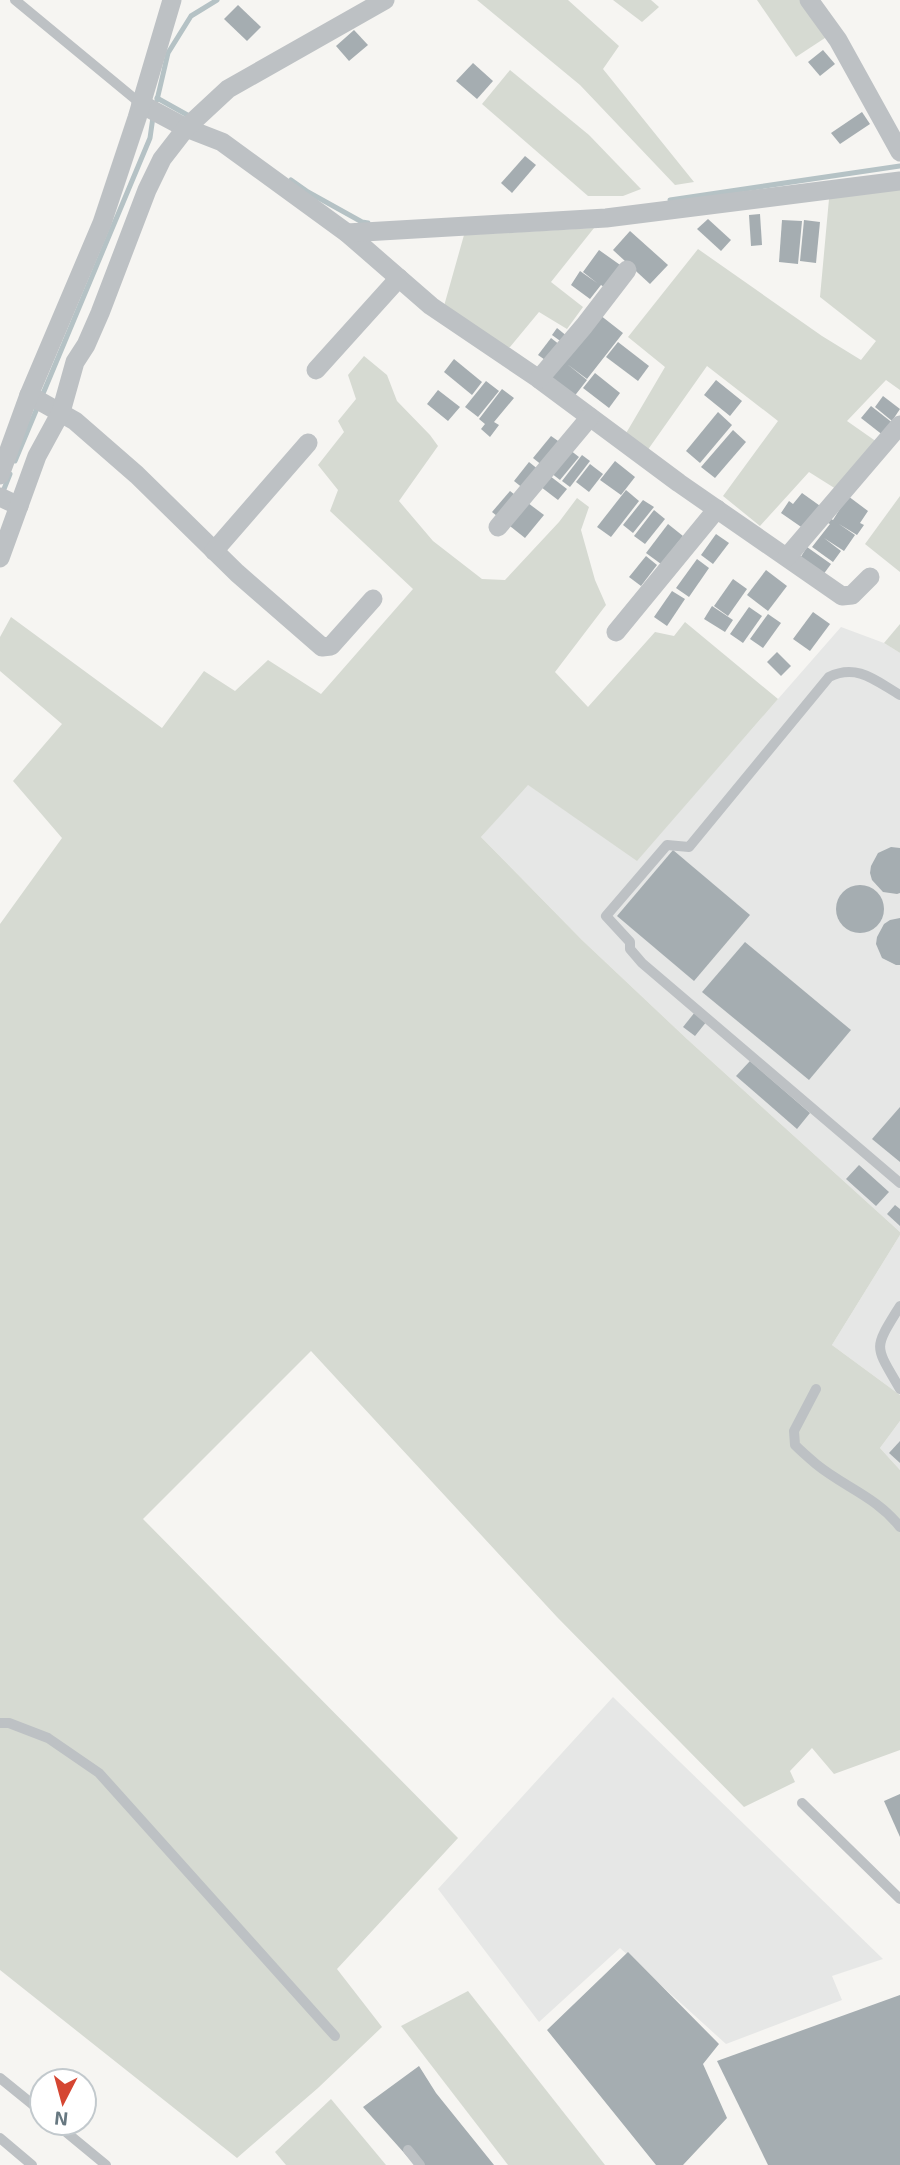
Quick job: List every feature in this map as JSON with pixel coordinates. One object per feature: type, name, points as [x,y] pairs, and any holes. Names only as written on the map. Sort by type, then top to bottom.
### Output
[{"type":"street","points":[[0,475],[33,398],[146,107],[172,0]]},
{"type":"street","points":[[0,558],[11,502],[59,411],[75,362],[100,313],[147,190],[182,126],[228,89],[385,0]]},
{"type":"street","points":[[809,0],[838,40],[900,152]]},
{"type":"street","points":[[146,107],[182,126],[222,142],[347,233],[432,306],[539,379],[842,596],[852,595],[870,577]]},
{"type":"street","points":[[347,233],[606,218],[900,181]]},
{"type":"street","points":[[539,379],[627,270]]},
{"type":"street","points":[[316,370],[399,278]]},
{"type":"street","points":[[33,398],[75,421],[137,475],[214,551],[323,647],[331,646],[373,599]]},
{"type":"street","points":[[498,527],[590,417]]},
{"type":"street","points":[[786,558],[900,425]]},
{"type":"street","points":[[214,551],[308,443]]},
{"type":"street","points":[[616,632],[717,509]]},
{"type":"lane","points":[[15,0],[146,107]]},
{"type":"lane","points":[[900,695],[854,671],[842,671],[829,677],[689,847],[667,845],[606,916],[630,942],[630,949],[642,963],[900,1183]]},
{"type":"lane","points":[[900,1306],[880,1339],[879,1348],[900,1389]]},
{"type":"lane","points":[[816,1389],[794,1431],[795,1445],[817,1465],[865,1494],[900,1527]]},
{"type":"lane","points":[[0,1723],[9,1723],[48,1738],[99,1773],[335,2036]]},
{"type":"lane","points":[[802,1803],[900,1899]]},
{"type":"lane","points":[[0,2078],[28,2101]]},
{"type":"lane","points":[[72,2137],[106,2165]]},
{"type":"lane","points":[[1,2141],[32,2165]]},
{"type":"lane","points":[[408,2150],[420,2165]]},
{"type":"shaded area","points":[[477,0],[568,0],[619,46],[603,69],[694,182],[675,185],[580,85]]},
{"type":"shaded area","points":[[613,0],[651,0],[659,7],[642,22]]},
{"type":"shaded area","points":[[757,0],[800,0],[828,36],[796,57]]},
{"type":"shaded area","points":[[510,70],[589,135],[641,189],[623,196],[588,196],[482,104]]},
{"type":"shaded area","points":[[900,186],[900,390],[886,380],[847,421],[877,442],[836,489],[809,472],[760,526],[723,496],[778,421],[707,366],[647,451],[625,435],[665,367],[628,337],[698,249],[822,336],[861,360],[876,341],[820,297],[829,199]]},
{"type":"shaded area","points":[[594,228],[551,282],[583,307],[567,329],[539,312],[510,347],[504,347],[444,306],[464,235]]},
{"type":"shaded area","points":[[364,356],[387,375],[397,401],[438,446],[399,501],[433,541],[482,579],[505,580],[559,522],[577,498],[589,507],[581,530],[595,580],[606,605],[555,672],[588,707],[655,632],[674,636],[685,622],[778,699],[637,861],[528,785],[481,837],[582,940],[687,1039],[900,1232],[832,1345],[900,1395],[900,1421],[880,1448],[900,1470],[900,1750],[834,1774],[812,1748],[790,1771],[795,1782],[744,1807],[557,1617],[311,1351],[143,1519],[458,1838],[337,1969],[382,2027],[318,2088],[237,2158],[0,1970],[0,924],[62,838],[13,781],[62,724],[0,671],[0,637],[11,617],[162,728],[204,671],[235,691],[268,660],[321,694],[413,589],[330,511],[338,490],[318,465],[344,432],[338,421],[356,399],[348,375]]},
{"type":"shaded area","points":[[900,496],[900,572],[865,544]]},
{"type":"shaded area","points":[[900,624],[900,653],[884,643]]},
{"type":"shaded area","points":[[841,627],[884,643],[900,653],[900,1232],[687,1039],[582,940],[481,837],[527,784],[637,860]]},
{"type":"shaded area","points":[[900,1235],[900,1395],[832,1345]]},
{"type":"shaded area","points":[[900,1421],[900,1470],[880,1448]]},
{"type":"shaded area","points":[[613,1697],[883,1959],[832,1976],[842,2000],[726,2044],[620,1948],[539,2022],[438,1889]]},
{"type":"shaded area","points":[[468,1991],[605,2165],[508,2165],[401,2026]]},
{"type":"shaded area","points":[[331,2099],[386,2165],[286,2165],[275,2152]]},
{"type":"building","points":[[238,5],[261,27],[247,41],[224,19]]},
{"type":"building","points":[[354,30],[368,45],[349,61],[336,46]]},
{"type":"building","points":[[823,50],[835,64],[820,76],[808,62]]},
{"type":"building","points":[[473,63],[493,81],[477,99],[456,81]]},
{"type":"building","points":[[862,112],[870,124],[840,144],[831,133]]},
{"type":"building","points":[[525,156],[536,165],[512,193],[501,183]]},
{"type":"building","points":[[760,214],[762,245],[751,246],[749,215]]},
{"type":"building","points":[[708,219],[731,240],[721,251],[697,229]]},
{"type":"building","points":[[782,220],[802,221],[798,264],[779,262]]},
{"type":"building","points":[[804,220],[820,222],[816,263],[800,261]]},
{"type":"building","points":[[630,231],[668,265],[650,284],[613,250]]},
{"type":"building","points":[[599,250],[623,267],[607,289],[601,285],[590,299],[571,285],[580,271],[597,283],[583,272]]},
{"type":"building","points":[[600,315],[623,333],[587,379],[567,364],[587,380],[573,398],[547,378]]},
{"type":"building","points":[[557,328],[568,337],[563,343],[552,335]]},
{"type":"building","points":[[551,338],[560,345],[548,362],[538,355]]},
{"type":"building","points":[[618,342],[649,366],[638,381],[606,357]]},
{"type":"building","points":[[454,359],[482,382],[472,395],[444,372]]},
{"type":"building","points":[[595,373],[620,393],[609,408],[583,388]]},
{"type":"building","points":[[716,380],[742,401],[730,416],[704,395]]},
{"type":"building","points":[[486,381],[499,391],[478,417],[465,407]]},
{"type":"building","points":[[502,389],[514,398],[494,422],[499,425],[490,437],[481,429],[485,424],[479,419]]},
{"type":"building","points":[[438,390],[460,407],[448,421],[427,404]]},
{"type":"building","points":[[883,396],[900,409],[892,421],[875,407]]},
{"type":"building","points":[[871,406],[894,424],[884,436],[861,418]]},
{"type":"building","points":[[718,412],[732,425],[700,463],[686,451]]},
{"type":"building","points":[[733,430],[746,442],[715,478],[701,467]]},
{"type":"building","points":[[551,436],[561,443],[543,466],[533,458]]},
{"type":"building","points":[[570,450],[579,457],[560,480],[551,473]]},
{"type":"building","points":[[582,455],[590,461],[570,487],[562,481]]},
{"type":"building","points":[[615,461],[635,477],[621,495],[600,480]]},
{"type":"building","points":[[529,462],[539,470],[524,489],[514,481]]},
{"type":"building","points":[[590,464],[603,474],[589,492],[576,482]]},
{"type":"building","points":[[550,476],[567,489],[558,500],[541,487]]},
{"type":"building","points":[[626,490],[639,501],[611,537],[597,527]]},
{"type":"building","points":[[510,491],[519,498],[502,520],[492,512]]},
{"type":"building","points":[[802,493],[823,508],[807,531],[781,513],[789,501],[793,504]]},
{"type":"building","points":[[848,496],[868,511],[860,523],[864,525],[857,535],[839,524],[855,535],[844,551],[824,538],[841,551],[833,562],[812,547]]},
{"type":"building","points":[[524,500],[544,515],[525,538],[506,523]]},
{"type":"building","points":[[643,500],[654,507],[633,533],[623,525]]},
{"type":"building","points":[[654,510],[665,519],[645,544],[634,536]]},
{"type":"building","points":[[668,524],[683,536],[661,564],[646,553]]},
{"type":"building","points":[[716,534],[729,543],[713,564],[701,555]]},
{"type":"building","points":[[807,547],[831,564],[820,579],[797,563]]},
{"type":"building","points":[[646,556],[657,565],[641,586],[629,577]]},
{"type":"building","points":[[697,559],[709,568],[689,597],[676,588]]},
{"type":"building","points":[[766,570],[787,586],[768,611],[747,595]]},
{"type":"building","points":[[733,579],[747,589],[728,616],[714,606]]},
{"type":"building","points":[[672,591],[685,599],[667,626],[654,617]]},
{"type":"building","points":[[712,606],[733,620],[725,632],[704,619]]},
{"type":"building","points":[[749,607],[762,616],[743,643],[730,634]]},
{"type":"building","points":[[813,612],[830,624],[810,651],[793,639]]},
{"type":"building","points":[[768,614],[781,623],[763,648],[750,639]]},
{"type":"building","points":[[777,652],[791,666],[781,676],[767,662]]},
{"type":"building","points":[[891,847],[900,848],[900,893],[897,894],[883,892],[872,880],[870,873],[878,853]]},
{"type":"building","points":[[673,850],[750,915],[694,981],[617,916]]},
{"type":"building","points":[[860,885],[877,892],[884,909],[877,926],[860,933],[843,926],[836,909],[843,892]]},
{"type":"building","points":[[900,918],[900,965],[896,965],[882,958],[876,944],[884,924]]},
{"type":"building","points":[[745,942],[851,1030],[809,1080],[702,992]]},
{"type":"building","points":[[695,1012],[707,1021],[695,1036],[683,1027]]},
{"type":"building","points":[[750,1061],[810,1113],[797,1129],[736,1076]]},
{"type":"building","points":[[900,1107],[900,1162],[872,1139]]},
{"type":"building","points":[[859,1165],[889,1192],[876,1206],[846,1179]]},
{"type":"building","points":[[895,1205],[900,1209],[900,1226],[887,1214]]},
{"type":"building","points":[[900,1441],[900,1463],[889,1453]]},
{"type":"building","points":[[900,1794],[900,1837],[884,1801]]},
{"type":"building","points":[[628,1952],[719,2044],[703,2064],[727,2118],[683,2165],[656,2165],[547,2030]]},
{"type":"building","points":[[900,1995],[900,2165],[768,2165],[717,2061]]},
{"type":"building","points":[[419,2066],[436,2093],[494,2165],[415,2165],[363,2107]]},
{"type":"waterway","points":[[157,100],[168,53],[191,16],[217,0]]},
{"type":"waterway","points":[[157,98],[191,117]]},
{"type":"waterway","points":[[42,396],[150,138],[153,117]]},
{"type":"waterway","points":[[670,200],[900,166]]},
{"type":"waterway","points":[[291,180],[308,192],[368,223]]},
{"type":"waterway","points":[[15,461],[38,406]]},
{"type":"waterway","points":[[2,494],[10,474]]}]
